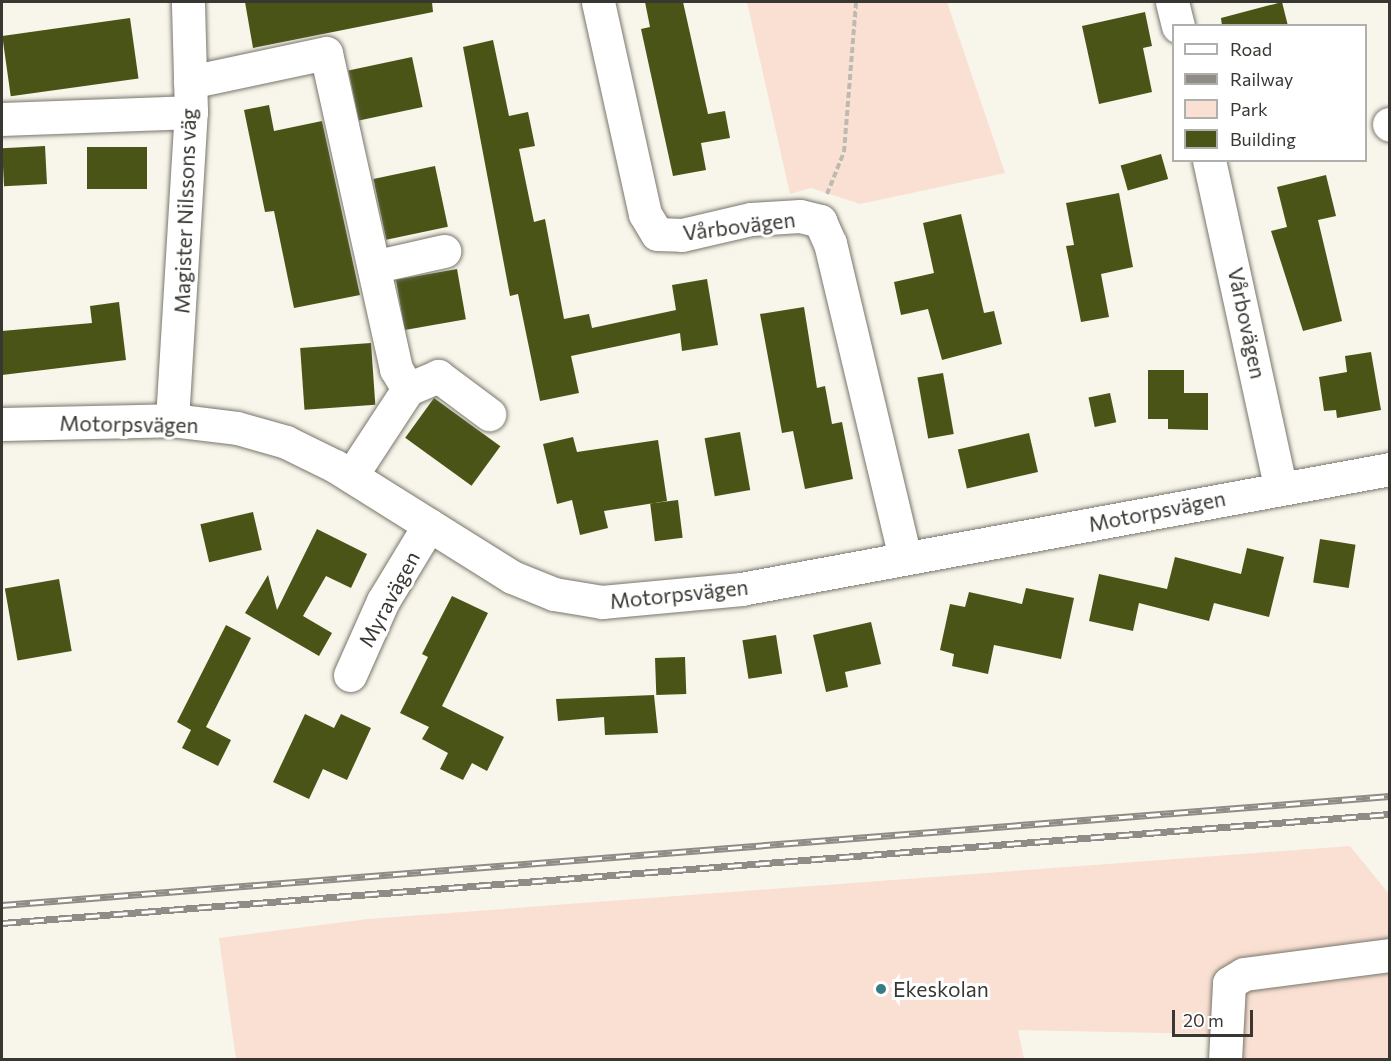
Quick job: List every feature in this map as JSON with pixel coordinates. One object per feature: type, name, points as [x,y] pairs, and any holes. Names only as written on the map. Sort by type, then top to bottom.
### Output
[{"type":"street","name":"Magister Nilssons väg","points":[[172,420],[190,97],[188,2]]},
{"type":"street","name":"Vårbovägen","points":[[598,2],[642,204],[657,234],[681,235],[751,219],[800,216],[820,221],[830,243],[905,558]]},
{"type":"street","points":[[1172,2],[1178,24]]},
{"type":"street","points":[[2,119],[190,97],[326,53],[377,266],[396,369],[408,389]]},
{"type":"street","name":"Vårbovägen","points":[[1209,162],[1280,487]]},
{"type":"street","points":[[377,266],[444,251]]},
{"type":"street","points":[[351,476],[408,389],[438,376],[489,414]]},
{"type":"street","name":"Motorpsvägen","points":[[2,424],[172,420],[237,428],[286,442],[351,476],[512,578],[554,594],[602,602],[741,589],[1280,487],[1389,469]]},
{"type":"street","name":"Myravägen","points":[[350,675],[382,601],[429,525]]},
{"type":"street","points":[[1225,1059],[1229,983],[1244,974],[1389,954]]},
{"type":"path","points":[[820,221],[843,152],[856,2]]},
{"type":"green space","points":[[747,2],[947,2],[1005,173],[860,204],[811,188],[790,194]]},
{"type":"green space","name":"Ekeskolan","points":[[1350,846],[1389,894],[1389,1059],[1218,1059],[1208,1034],[1018,1030],[1024,1059],[236,1059],[219,938],[368,919]]},
{"type":"building","points":[[245,2],[432,2],[433,12],[253,48]]},
{"type":"building","points":[[645,2],[683,2],[708,114],[725,111],[730,138],[701,143],[706,170],[673,176],[641,29],[650,27]]},
{"type":"building","points":[[1282,2],[1288,24],[1222,24],[1221,18]]},
{"type":"building","points":[[1145,12],[1152,46],[1143,48],[1152,92],[1099,104],[1082,26]]},
{"type":"building","points":[[130,18],[138,78],[11,96],[2,36]]},
{"type":"building","points":[[493,40],[509,116],[528,112],[535,146],[519,149],[534,222],[545,219],[564,319],[589,314],[592,328],[676,310],[672,285],[707,279],[718,345],[682,351],[680,333],[571,356],[579,393],[540,401],[518,294],[510,296],[463,47]]},
{"type":"building","points":[[412,57],[423,107],[359,120],[348,71]]},
{"type":"building","points":[[269,105],[274,131],[322,121],[360,295],[294,308],[274,211],[265,212],[244,110]]},
{"type":"building","points":[[45,146],[47,184],[4,186],[2,148]]},
{"type":"building","points":[[87,147],[147,147],[147,189],[87,189]]},
{"type":"building","points":[[1161,154],[1168,179],[1128,191],[1121,166]]},
{"type":"building","points":[[435,166],[448,227],[386,240],[373,179]]},
{"type":"building","points":[[1326,175],[1336,216],[1318,220],[1342,321],[1303,331],[1271,231],[1287,227],[1277,187]]},
{"type":"building","points":[[1119,193],[1133,267],[1101,274],[1109,317],[1081,322],[1066,246],[1074,245],[1066,203]]},
{"type":"building","points":[[961,214],[984,313],[994,311],[1002,344],[942,360],[928,309],[901,315],[894,282],[934,273],[923,223]]},
{"type":"building","points":[[457,269],[466,319],[405,330],[396,280]]},
{"type":"building","points":[[119,302],[126,360],[2,375],[2,331],[92,323],[90,306]]},
{"type":"building","points":[[804,307],[817,388],[825,386],[832,424],[842,422],[853,479],[805,489],[793,431],[782,433],[760,314]]},
{"type":"building","points":[[371,343],[375,405],[304,410],[300,348]]},
{"type":"building","points":[[1371,352],[1381,410],[1337,418],[1336,410],[1324,411],[1319,377],[1347,372],[1345,356]]},
{"type":"building","points":[[1148,370],[1184,370],[1184,393],[1208,393],[1208,430],[1168,429],[1168,419],[1148,419]]},
{"type":"building","points":[[943,373],[954,434],[928,439],[917,378]]},
{"type":"building","points":[[1110,393],[1116,422],[1095,427],[1088,398]]},
{"type":"building","points":[[434,398],[500,446],[472,486],[405,438]]},
{"type":"building","points":[[740,432],[750,490],[715,496],[705,438]]},
{"type":"building","points":[[1029,433],[1038,472],[967,488],[958,449]]},
{"type":"building","points":[[573,437],[577,452],[658,440],[667,501],[604,511],[608,528],[580,535],[572,500],[557,504],[543,444]]},
{"type":"building","points":[[678,500],[683,538],[655,541],[650,503]]},
{"type":"building","points":[[253,512],[262,550],[209,562],[200,524]]},
{"type":"building","points":[[317,529],[367,554],[351,588],[326,576],[303,616],[332,633],[319,656],[245,613],[268,575],[277,610]]},
{"type":"building","points":[[1320,539],[1356,545],[1349,588],[1313,582]]},
{"type":"building","points":[[1247,548],[1284,557],[1269,617],[1214,603],[1209,621],[1139,603],[1133,631],[1089,621],[1099,574],[1167,589],[1175,557],[1241,574]]},
{"type":"building","points":[[59,579],[72,651],[18,660],[5,589]]},
{"type":"building","points":[[1026,588],[1074,598],[1061,659],[994,645],[988,674],[952,666],[954,654],[940,650],[950,604],[965,607],[969,592],[1022,604]]},
{"type":"building","points":[[452,596],[488,613],[442,706],[504,737],[487,771],[472,763],[463,780],[440,769],[448,753],[422,739],[429,727],[400,713],[428,657],[422,654]]},
{"type":"building","points":[[871,622],[881,664],[845,672],[848,687],[826,692],[813,635]]},
{"type":"building","points":[[226,625],[251,638],[206,727],[231,740],[218,766],[182,748],[191,730],[177,722]]},
{"type":"building","points":[[776,635],[782,674],[749,679],[742,640]]},
{"type":"building","points":[[685,657],[686,694],[656,695],[655,658]]},
{"type":"building","points":[[654,695],[658,733],[605,735],[604,717],[558,721],[556,699]]},
{"type":"building","points":[[305,714],[334,728],[341,714],[371,728],[347,780],[323,769],[309,799],[273,782]]},
{"type":"railway","points":[[2,905],[1390,796]]},
{"type":"railway","points":[[2,923],[1390,814]]},
{"type":"place","name":"Ekeskolan","points":[[881,989]]}]
